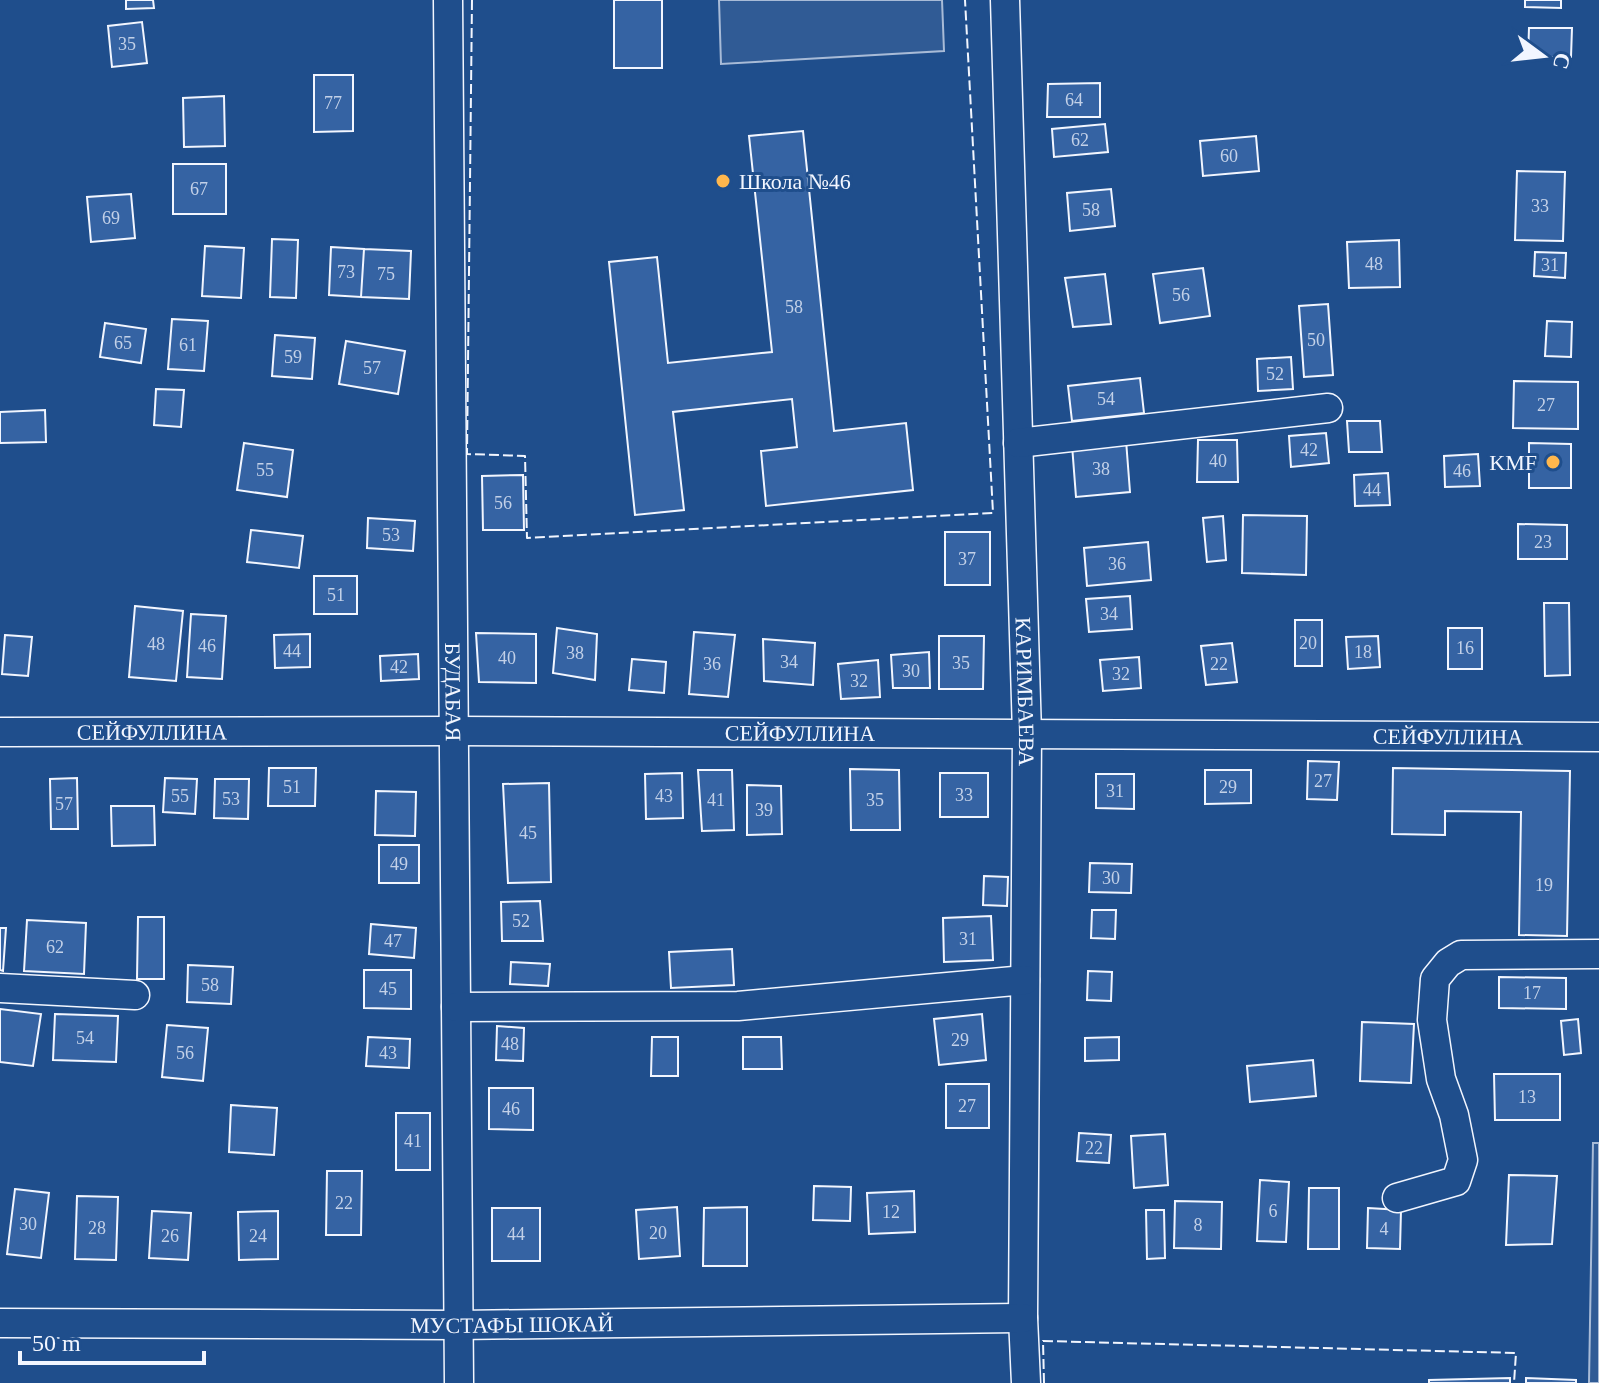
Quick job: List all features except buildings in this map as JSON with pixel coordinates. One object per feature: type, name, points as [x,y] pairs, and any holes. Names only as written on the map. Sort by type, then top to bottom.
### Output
[{"type":"street","name":"БУДАБАЯ","points":[[448,0],[459,1383]]},
{"type":"street","name":"КАРИМБАЕВА","points":[[1005,0],[1027,734],[1023,1318],[1026,1383]]},
{"type":"street","points":[[1018,443],[1328,408]]},
{"type":"street","name":"СЕЙФУЛЛИНА","points":[[0,732],[454,731],[1599,737]]},
{"type":"street","points":[[1397,1198],[1456,1181],[1463,1160],[1454,1115],[1441,1079],[1432,1020],[1435,979],[1448,963],[1461,955],[1599,954]]},
{"type":"street","points":[[456,1007],[738,1006],[1025,980]]},
{"type":"street","points":[[0,988],[135,995]]},
{"type":"street","name":"МУСТАФЫ ШОКАЙ","points":[[0,1323],[459,1325],[1023,1318]]},
{"type":"shaded area","points":[[719,0],[942,0],[944,51],[721,64]]},
{"type":"shaded area","points":[[1593,1143],[1599,1143],[1599,1383],[1589,1383]]},
{"type":"fence","points":[[472,0],[467,454],[525,456],[527,538],[993,513],[965,0]]},
{"type":"fence","points":[[1044,1383],[1043,1341],[1516,1353],[1514,1383]]},
{"type":"place","name":"Школа №46","points":[[723,181]]},
{"type":"place","name":"KMF","points":[[1553,462]]}]
